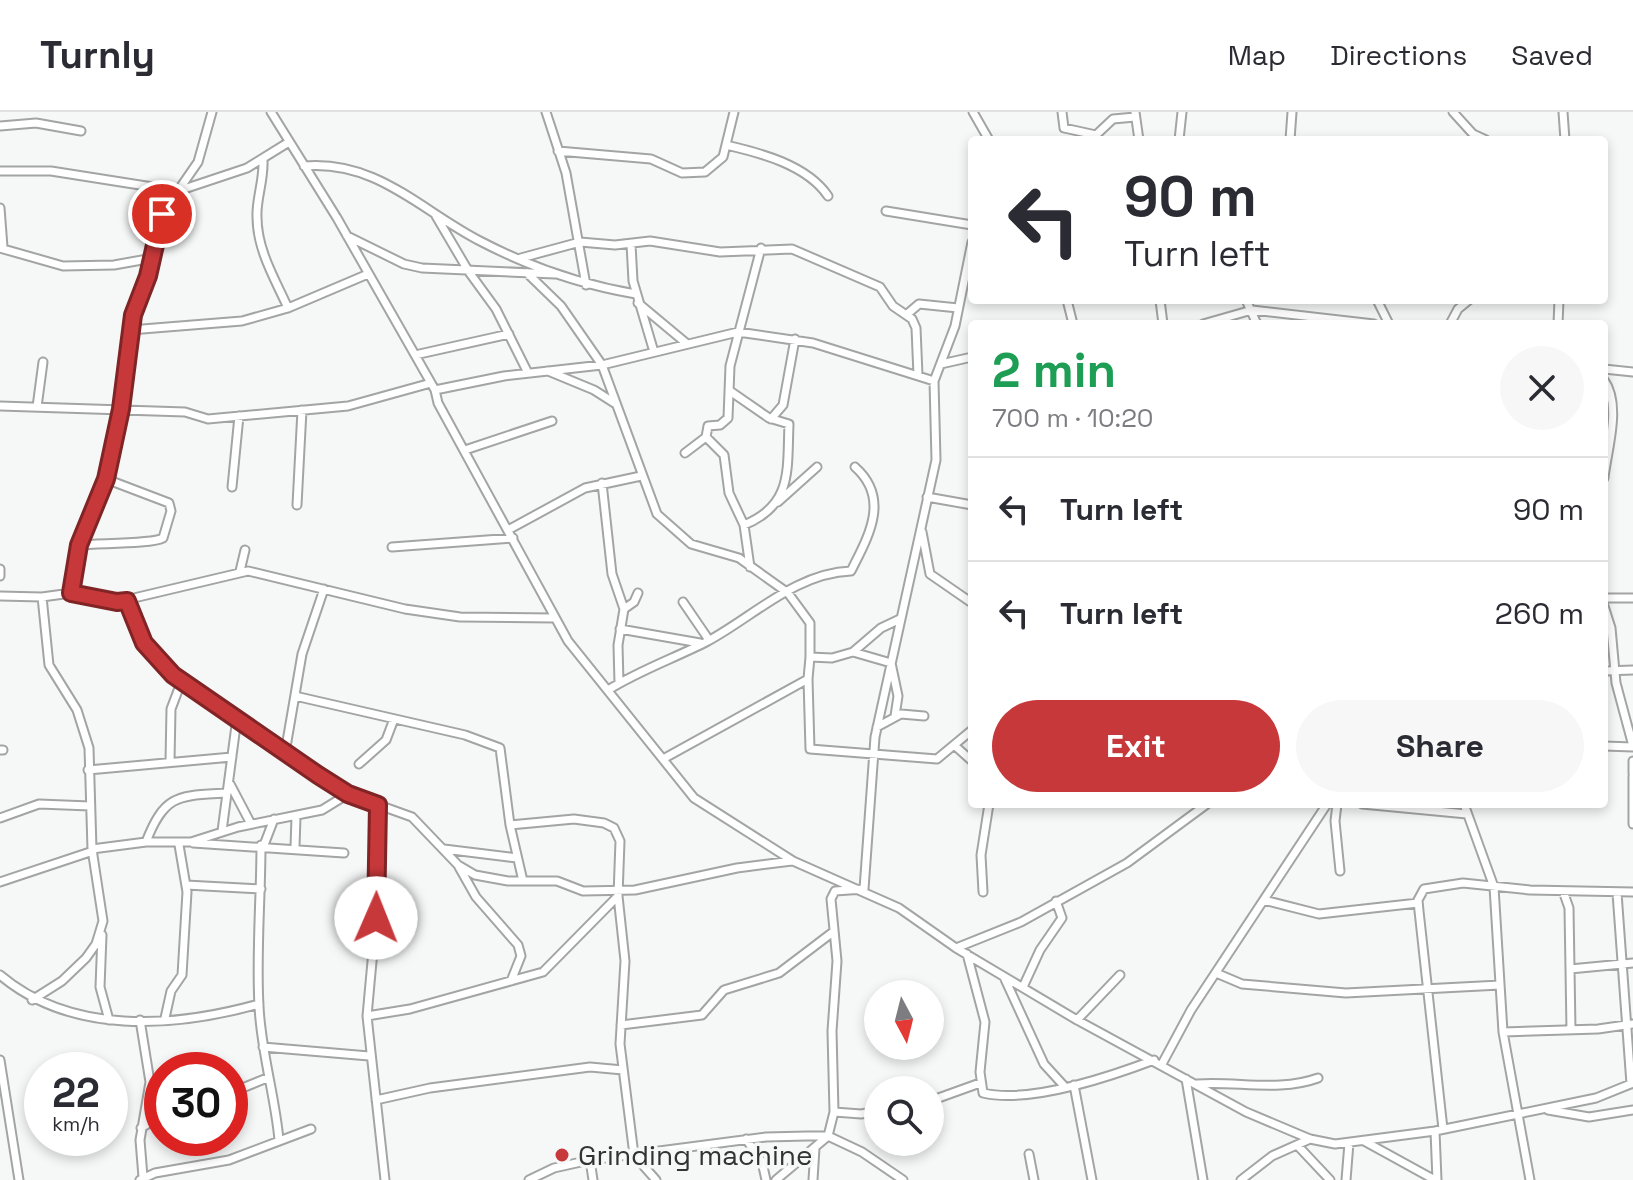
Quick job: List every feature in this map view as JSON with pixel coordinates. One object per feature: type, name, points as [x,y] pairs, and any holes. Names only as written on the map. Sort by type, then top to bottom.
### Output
[{"type":"street","points":[[71,593],[79,545],[106,479],[121,409],[130,330],[153,258],[162,214],[198,162],[212,112]]},
{"type":"street","points":[[271,112],[433,386],[438,403],[554,618],[694,798],[793,861],[864,889],[899,908],[956,948],[1077,1020],[1281,1129],[1310,1139],[1349,1143],[1439,1130],[1519,1111],[1545,1110],[1596,1098],[1632,1083],[1630,1025],[1621,963],[1617,893]]},
{"type":"street","points":[[546,112],[580,242],[586,285]]},
{"type":"street","points":[[558,151],[651,159],[682,173],[693,174],[714,168],[726,145],[734,112]]},
{"type":"street","points":[[973,112],[987,136]]},
{"type":"street","points":[[1062,112],[1064,128],[1096,135],[1113,119],[1135,114],[1138,136]]},
{"type":"street","points":[[1179,136],[1182,112]]},
{"type":"street","points":[[1290,136],[1292,112]]},
{"type":"street","points":[[1453,112],[1477,136]]},
{"type":"street","points":[[1563,112],[1565,136]]},
{"type":"street","points":[[0,126],[36,123],[81,131]]},
{"type":"street","points":[[0,171],[51,171],[178,191],[263,160],[289,142]]},
{"type":"street","points":[[726,145],[759,152],[784,163],[820,184],[828,196]]},
{"type":"street","points":[[263,160],[263,190],[257,216],[260,242],[288,308]]},
{"type":"street","points":[[304,166],[344,165],[413,197],[436,215],[483,243],[586,285],[636,294]]},
{"type":"street","points":[[0,208],[2,247],[42,262],[63,266],[114,265],[153,258]]},
{"type":"street","points":[[886,211],[968,224]]},
{"type":"street","points":[[436,215],[469,272],[488,297],[528,373]]},
{"type":"street","points":[[347,236],[404,264],[469,272],[561,274]]},
{"type":"street","points":[[521,258],[580,242],[631,244],[650,241],[720,252],[792,249],[873,282],[916,328],[918,375]]},
{"type":"street","points":[[631,244],[636,294],[654,352]]},
{"type":"street","points":[[685,453],[706,437],[708,426],[720,425],[728,418],[730,366],[761,248]]},
{"type":"street","points":[[864,889],[873,751],[938,438],[934,381],[958,308],[968,257]]},
{"type":"street","points":[[527,273],[561,306],[602,365],[657,514],[691,544],[739,558],[788,593],[810,623],[810,749],[873,751],[937,759],[968,733]]},
{"type":"street","points":[[130,330],[222,325],[288,308],[368,274]]},
{"type":"street","points":[[963,275],[968,276]]},
{"type":"street","points":[[638,303],[686,343]]},
{"type":"street","points":[[906,315],[919,304],[958,308]]},
{"type":"street","points":[[1248,304],[1256,320]]},
{"type":"street","points":[[1452,320],[1464,304]]},
{"type":"street","points":[[1217,320],[1252,310],[1339,320]]},
{"type":"street","points":[[0,406],[121,409],[141,413],[185,412],[208,419],[348,406],[433,386],[602,365],[738,332],[795,339],[934,381]]},
{"type":"street","points":[[415,355],[509,334]]},
{"type":"street","points":[[771,419],[783,405],[795,339]]},
{"type":"street","points":[[941,364],[968,358]]},
{"type":"street","points":[[37,407],[43,362]]},
{"type":"street","points":[[1608,369],[1629,372]]},
{"type":"street","points":[[546,370],[594,390],[617,405]]},
{"type":"street","points":[[1611,389],[1629,372]]},
{"type":"street","points":[[1608,385],[1612,412],[1608,445]]},
{"type":"street","points":[[730,391],[771,419],[789,424],[786,472],[778,502]]},
{"type":"street","points":[[297,505],[302,410]]},
{"type":"street","points":[[232,487],[239,416]]},
{"type":"street","points":[[465,450],[552,421]]},
{"type":"street","points":[[706,437],[724,455],[729,493],[744,525],[750,567]]},
{"type":"street","points":[[744,525],[767,516],[817,467]]},
{"type":"street","points":[[608,690],[706,642],[819,575],[851,571],[876,515],[869,484],[855,467]]},
{"type":"street","points":[[508,530],[602,483],[641,476]]},
{"type":"street","points":[[79,545],[120,540],[152,542],[163,538],[171,511],[169,503],[106,479]]},
{"type":"street","points":[[602,483],[612,574],[624,609],[620,629],[619,683]]},
{"type":"street","points":[[927,497],[968,504]]},
{"type":"street","points":[[921,525],[930,574],[968,600]]},
{"type":"street","points":[[392,547],[513,538]]},
{"type":"street","points":[[240,571],[245,550]]},
{"type":"street","points":[[0,569],[0,576]]},
{"type":"street","points":[[0,596],[42,597],[71,593],[117,602],[127,601],[183,589],[240,571],[324,589],[362,601],[460,617],[554,618]]},
{"type":"street","points":[[285,753],[302,654],[324,589]]},
{"type":"street","points":[[624,609],[634,602],[638,593]]},
{"type":"street","points":[[42,597],[49,665],[77,710],[89,748],[92,850],[102,908],[100,987],[104,1015],[109,1021]]},
{"type":"street","points":[[1608,598],[1633,598]]},
{"type":"street","points":[[127,601],[144,643],[182,680],[348,794],[418,822],[458,865],[476,897],[518,945],[521,956],[511,981]]},
{"type":"street","points":[[683,602],[706,642]]},
{"type":"street","points":[[810,657],[832,658],[853,652],[881,628],[900,619]]},
{"type":"street","points":[[620,629],[706,642]]},
{"type":"street","points":[[1608,630],[1633,746],[1608,746]]},
{"type":"street","points":[[853,652],[891,663]]},
{"type":"street","points":[[891,663],[898,696],[895,716]]},
{"type":"street","points":[[1608,671],[1633,670]]},
{"type":"street","points":[[663,759],[681,752],[788,687],[808,679]]},
{"type":"street","points":[[170,761],[171,709],[182,680]]},
{"type":"street","points":[[295,696],[465,735],[500,748],[510,825],[523,881]]},
{"type":"street","points":[[877,727],[895,716],[924,716]]},
{"type":"street","points":[[222,831],[237,718]]},
{"type":"street","points":[[359,764],[386,740],[394,719]]},
{"type":"street","points":[[954,745],[968,757]]},
{"type":"street","points":[[88,770],[232,757]]},
{"type":"street","points":[[1633,761],[1633,824]]},
{"type":"street","points":[[229,782],[251,824]]},
{"type":"street","points":[[146,842],[154,821],[171,801],[187,795],[227,793]]},
{"type":"street","points":[[0,882],[92,850],[146,842],[179,845],[251,824],[296,817],[322,810],[348,794]]},
{"type":"street","points":[[0,818],[39,804],[90,806]]},
{"type":"street","points":[[378,805],[376,918],[367,1016],[385,1180]]},
{"type":"street","points":[[983,892],[981,855],[988,808]]},
{"type":"street","points":[[956,948],[1021,922],[1127,863],[1190,808]]},
{"type":"street","points":[[967,954],[985,1022],[982,1092],[990,1095],[1070,1086],[1158,1062],[1324,808]]},
{"type":"street","points":[[1337,808],[1340,871]]},
{"type":"street","points":[[1404,808],[1467,814]]},
{"type":"street","points":[[1465,808],[1494,887],[1503,1032],[1530,1180]]},
{"type":"street","points":[[295,847],[296,817]]},
{"type":"street","points":[[274,819],[263,845],[259,1004],[267,1078],[274,1101],[279,1140]]},
{"type":"street","points":[[510,825],[574,819],[604,823],[614,828],[620,841],[618,893],[625,961],[621,1025],[623,1070],[634,1155],[656,1180]]},
{"type":"street","points":[[191,842],[295,847],[344,853]]},
{"type":"street","points":[[165,1018],[171,991],[182,975],[186,885],[179,845]]},
{"type":"street","points":[[442,849],[517,858]]},
{"type":"street","points":[[458,865],[491,879],[557,881],[583,891],[618,893],[793,861]]},
{"type":"street","points":[[1364,1141],[1436,1180],[1439,1130],[1418,903],[1424,889],[1463,883],[1563,891],[1604,889],[1617,893],[1633,892]]},
{"type":"street","points":[[186,885],[261,889]]},
{"type":"street","points":[[776,1180],[828,1136],[834,1112],[832,1031],[837,961],[831,905],[835,891],[864,889]]},
{"type":"street","points":[[1563,891],[1569,908],[1571,1030]]},
{"type":"street","points":[[367,1016],[410,1009],[550,968],[582,928],[618,893]]},
{"type":"street","points":[[1264,900],[1319,914],[1418,903]]},
{"type":"street","points":[[1023,987],[1040,950],[1062,918],[1056,901]]},
{"type":"street","points":[[621,1025],[706,1013],[724,990],[779,973],[833,932]]},
{"type":"street","points":[[32,1000],[62,981],[86,958],[102,933]]},
{"type":"street","points":[[1570,969],[1633,963]]},
{"type":"street","points":[[1216,973],[1242,984],[1346,993],[1500,985]]},
{"type":"street","points":[[0,975],[32,1000],[76,1016],[109,1021],[231,1012],[259,1004]]},
{"type":"street","points":[[1003,975],[1044,1064],[1070,1086],[1092,1180]]},
{"type":"street","points":[[1077,1020],[1120,975]]},
{"type":"street","points":[[140,1020],[150,1082],[141,1128],[142,1178],[229,1160],[311,1129]]},
{"type":"street","points":[[1503,1032],[1630,1025]]},
{"type":"street","points":[[263,1047],[369,1056]]},
{"type":"street","points":[[0,1060],[19,1180]]},
{"type":"street","points":[[376,1100],[430,1088],[590,1067],[623,1070]]},
{"type":"street","points":[[248,1086],[267,1078]]},
{"type":"street","points":[[1195,1084],[1240,1081],[1289,1086],[1318,1078]]},
{"type":"street","points":[[1186,1079],[1203,1180]]},
{"type":"street","points":[[944,1096],[980,1083]]},
{"type":"street","points":[[1545,1110],[1589,1117],[1633,1110]]},
{"type":"street","points":[[834,1112],[864,1113]]},
{"type":"street","points":[[529,1180],[554,1168],[590,1160],[746,1139],[828,1136],[862,1152],[903,1180]]},
{"type":"street","points":[[746,1139],[762,1162],[766,1180]]},
{"type":"street","points":[[1241,1180],[1272,1156],[1299,1147],[1310,1139]]},
{"type":"street","points":[[1346,1180],[1349,1143]]},
{"type":"street","points":[[1299,1147],[1330,1180]]},
{"type":"street","points":[[813,1180],[815,1148]]},
{"type":"street","points":[[1029,1154],[1034,1180]]},
{"type":"street","points":[[590,1160],[593,1180]]},
{"type":"place","name":"Grinding machine","points":[[562,1155]]},
{"type":"route","points":[[162,214],[159,238],[133,315],[121,409],[106,479],[79,545],[71,593],[117,602],[127,601],[144,643],[173,675],[318,775],[348,794],[378,805],[376,918]]}]
